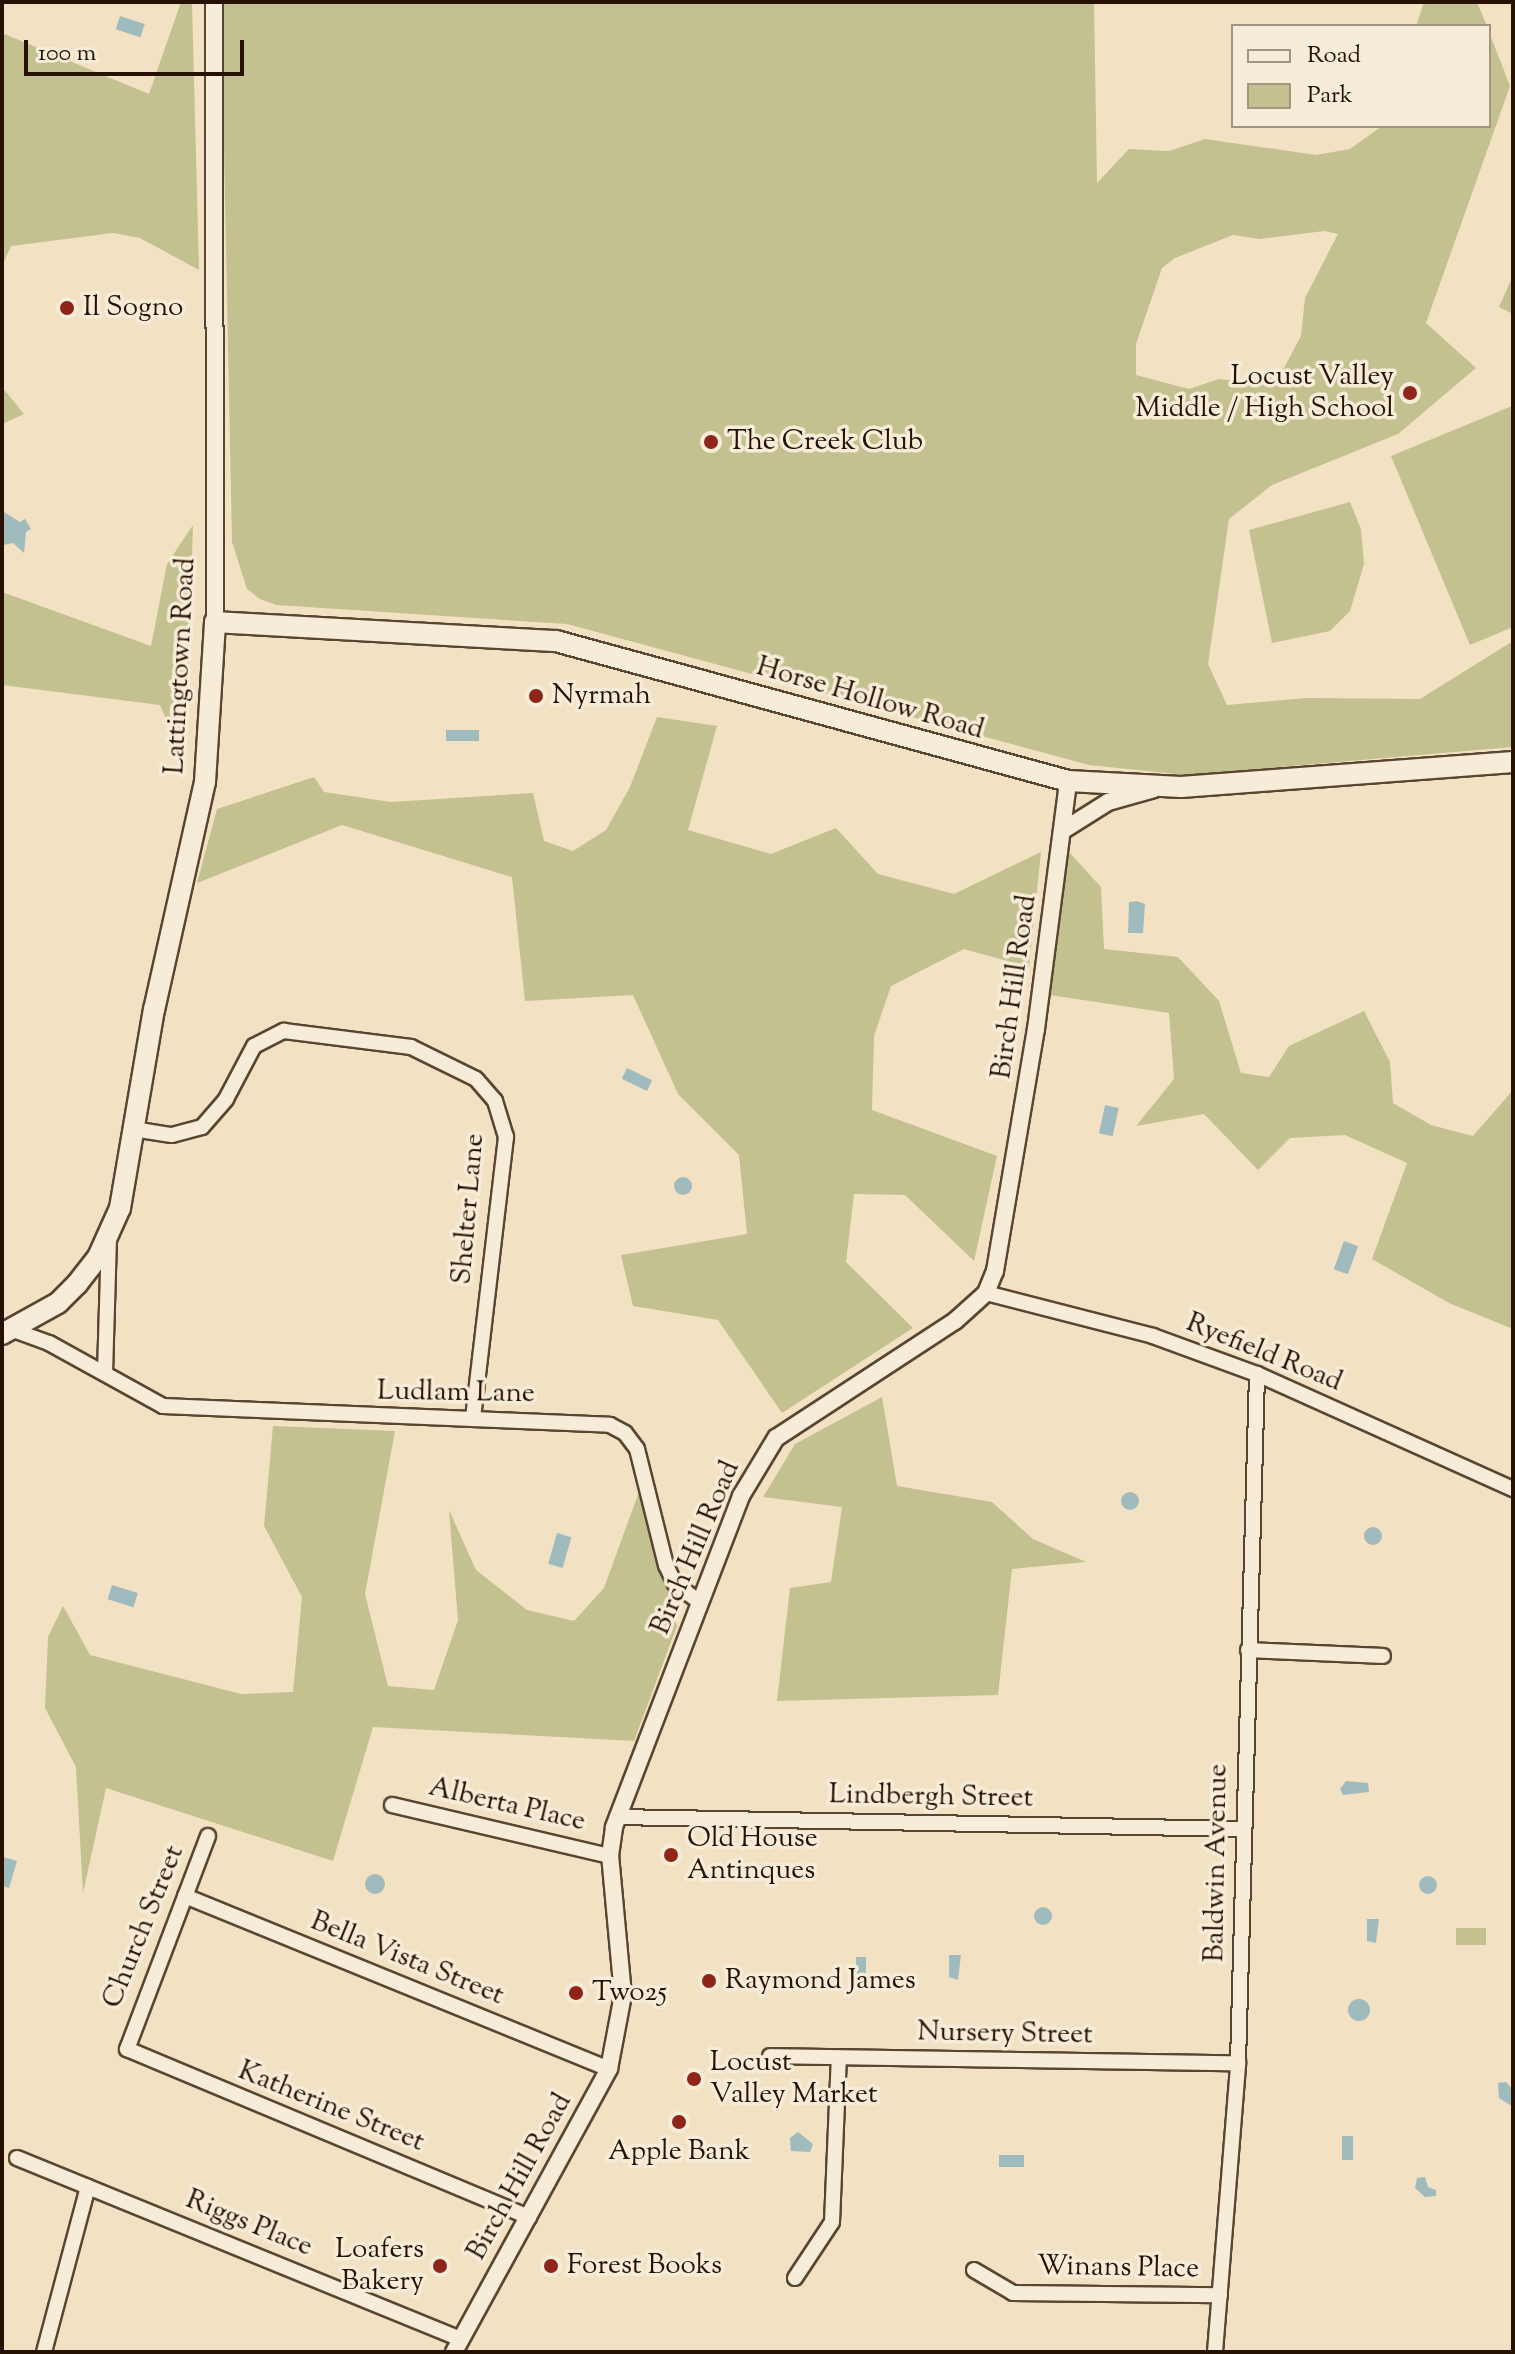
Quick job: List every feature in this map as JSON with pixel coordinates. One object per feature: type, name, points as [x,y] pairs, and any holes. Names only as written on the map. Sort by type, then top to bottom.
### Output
[{"type":"main road","name":"Horse Hollow Road","points":[[215,622],[556,641],[1068,781],[1164,786],[1513,762]]},
{"type":"main road","name":"Lattingtown Road","points":[[7,1336],[77,1284],[110,1236],[205,782],[215,622]]},
{"type":"street","name":"Lattingtown Road","points":[[214,2],[215,622]]},
{"type":"street","name":"Birch Hill Road","points":[[458,2345],[609,2069],[623,1995],[610,1856],[617,1817],[741,1496],[776,1438],[955,1321],[986,1293],[1006,1222],[1068,781]]},
{"type":"street","points":[[1062,831],[1108,802],[1164,786]]},
{"type":"street","name":"Shelter Lane","points":[[133,1129],[172,1135],[202,1127],[226,1099],[254,1046],[284,1031],[411,1047],[476,1079],[495,1101],[506,1137],[473,1419]]},
{"type":"street","points":[[105,1373],[110,1236]]},
{"type":"street","name":"Ryefield Road","points":[[986,1293],[1153,1336],[1257,1374],[1513,1489]]},
{"type":"street","name":"Ludlam Lane","points":[[7,1336],[105,1373],[145,1399],[187,1409],[578,1421],[625,1433],[637,1449],[666,1565],[675,1584],[698,1601]]},
{"type":"street","name":"Baldwin Avenue","points":[[1215,2352],[1238,2063],[1257,1374]]},
{"type":"street","points":[[1248,1650],[1383,1656]]},
{"type":"street","name":"Alberta Place","points":[[392,1805],[610,1856]]},
{"type":"street","name":"Lindbergh Street","points":[[617,1817],[1244,1829]]},
{"type":"street","name":"Church Street","points":[[128,2037],[208,1836]]},
{"type":"street","name":"Bella Vista Street","points":[[185,1896],[609,2069]]},
{"type":"street","name":"Katherine Street","points":[[128,2037],[130,2053],[529,2217]]},
{"type":"street","name":"Nursery Street","points":[[770,2056],[1238,2063]]},
{"type":"street","points":[[795,2278],[832,2222],[839,2058]]},
{"type":"street","name":"Riggs Place","points":[[17,2158],[458,2345]]},
{"type":"street","points":[[44,2352],[88,2187]]},
{"type":"street","name":"Winans Place","points":[[974,2270],[1013,2293],[1220,2295]]},
{"type":"green space","points":[[181,2],[192,2],[199,270],[140,238],[113,233],[11,246],[2,266],[2,33],[149,94]]},
{"type":"green space","points":[[221,2],[1094,2],[1097,183],[1129,149],[1169,151],[1205,139],[1316,155],[1350,149],[1379,128],[1491,128],[1491,37],[1510,86],[1426,323],[1476,368],[1398,434],[1272,485],[1229,519],[1208,664],[1227,705],[1306,698],[1420,699],[1513,641],[1513,747],[1186,775],[1089,765],[567,624],[276,605],[260,599],[247,589],[232,542]],"holes":[[[1324,231],[1338,234],[1305,298],[1301,336],[1284,368],[1261,383],[1219,379],[1189,389],[1136,375],[1136,344],[1162,268],[1175,258],[1233,235],[1260,239]]]},
{"type":"green space","points":[[1424,2],[1477,2],[1486,24],[1417,24]]},
{"type":"green space","points":[[1513,281],[1513,314],[1499,307]]},
{"type":"green space","points":[[2,387],[24,414],[2,424]]},
{"type":"green space","points":[[1512,406],[1513,627],[1470,645],[1391,456]]},
{"type":"green space","points":[[1350,502],[1361,529],[1364,564],[1350,611],[1330,631],[1272,643],[1249,530]]},
{"type":"green space","points":[[193,525],[185,763],[160,705],[2,685],[2,592],[151,646],[167,564]]},
{"type":"green space","points":[[657,717],[717,726],[688,830],[771,854],[836,828],[878,874],[954,894],[1041,852],[1029,967],[964,949],[891,986],[874,1036],[872,1110],[997,1156],[974,1261],[905,1195],[854,1194],[846,1262],[913,1328],[782,1413],[718,1320],[633,1306],[621,1255],[747,1234],[739,1155],[678,1094],[633,995],[525,1001],[512,877],[342,825],[197,883],[217,809],[314,777],[324,792],[391,802],[533,793],[544,841],[573,851],[606,830],[630,787]]},
{"type":"green space","points":[[1069,852],[1101,887],[1104,949],[1178,957],[1219,1001],[1241,1073],[1269,1077],[1289,1046],[1364,1011],[1390,1062],[1393,1103],[1431,1125],[1473,1136],[1513,1090],[1513,1329],[1449,1303],[1372,1259],[1407,1163],[1345,1135],[1290,1138],[1258,1170],[1204,1114],[1136,1126],[1174,1079],[1169,1013],[1050,995]]},
{"type":"green space","points":[[882,1397],[897,1486],[992,1502],[1033,1539],[1086,1562],[1012,1569],[998,1695],[777,1701],[790,1588],[831,1582],[842,1507],[763,1497],[795,1444]]},
{"type":"green space","points":[[273,1426],[395,1431],[365,1594],[388,1686],[434,1690],[458,1620],[449,1510],[476,1570],[527,1610],[574,1621],[604,1588],[640,1489],[677,1626],[634,1741],[373,1727],[333,1861],[106,1788],[83,1893],[76,1767],[45,1708],[48,1637],[63,1606],[90,1655],[241,1694],[293,1692],[302,1597],[264,1526]]},
{"type":"green space","points":[[1456,1928],[1486,1928],[1486,1945],[1456,1945]]},
{"type":"water","points":[[120,16],[145,24],[140,37],[116,29]]},
{"type":"water","points":[[4,512],[20,522],[25,519],[31,529],[26,532],[24,553],[13,543],[3,545]]},
{"type":"water","points":[[446,730],[479,730],[479,741],[446,741]]},
{"type":"water","points":[[1129,902],[1145,904],[1143,933],[1128,933]]},
{"type":"water","points":[[627,1068],[652,1080],[647,1091],[622,1079]]},
{"type":"water","points":[[1105,1105],[1119,1108],[1113,1136],[1099,1133]]},
{"type":"water","points":[[679,1177],[687,1177],[692,1186],[690,1193],[679,1195],[674,1190],[674,1182]]},
{"type":"water","points":[[1344,1241],[1358,1246],[1348,1274],[1334,1269]]},
{"type":"water","points":[[1130,1492],[1139,1501],[1130,1510],[1121,1501]]},
{"type":"water","points":[[1373,1527],[1382,1536],[1373,1545],[1364,1536]]},
{"type":"water","points":[[557,1533],[571,1537],[563,1568],[548,1564]]},
{"type":"water","points":[[112,1585],[138,1593],[133,1607],[108,1599]]},
{"type":"water","points":[[1346,1781],[1368,1783],[1369,1792],[1343,1795],[1340,1789]]},
{"type":"water","points":[[3,1857],[17,1861],[9,1888],[2,1886]]},
{"type":"water","points":[[375,1874],[382,1877],[385,1884],[382,1891],[375,1894],[368,1891],[365,1884],[368,1877]]},
{"type":"water","points":[[1428,1876],[1437,1885],[1428,1894],[1419,1885]]},
{"type":"water","points":[[1039,1907],[1047,1907],[1052,1916],[1050,1923],[1039,1925],[1034,1920],[1034,1912]]},
{"type":"water","points":[[1367,1919],[1379,1919],[1376,1943],[1367,1941]]},
{"type":"water","points":[[949,1955],[961,1955],[958,1980],[949,1977]]},
{"type":"water","points":[[856,1957],[866,1957],[866,1981],[849,1981],[849,1973],[856,1973]]},
{"type":"water","points":[[1359,1999],[1367,2002],[1370,2010],[1367,2018],[1359,2021],[1351,2018],[1348,2010],[1351,2002]]},
{"type":"water","points":[[1506,2082],[1513,2090],[1513,2107],[1499,2098],[1498,2083]]},
{"type":"water","points":[[798,2132],[813,2144],[810,2152],[791,2151],[790,2138]]},
{"type":"water","points":[[1342,2136],[1353,2136],[1353,2160],[1342,2160]]},
{"type":"water","points":[[999,2155],[1024,2155],[1024,2167],[999,2167]]},
{"type":"water","points":[[1425,2177],[1428,2187],[1436,2190],[1436,2196],[1425,2197],[1415,2188],[1417,2178]]},
{"type":"place","name":"Il Sogno","points":[[67,308]]},
{"type":"place","name":"Locust Valley Middle / High School","points":[[1410,393]]},
{"type":"place","name":"The Creek Club","points":[[711,442]]},
{"type":"place","name":"Nyrmah","points":[[536,696]]},
{"type":"place","name":"Old House Antinques","points":[[671,1855]]},
{"type":"place","name":"Raymond James","points":[[709,1981]]},
{"type":"place","name":"Two25","points":[[576,1993]]},
{"type":"place","name":"Locust Valley Market","points":[[694,2079]]},
{"type":"place","name":"Apple Bank","points":[[679,2122]]},
{"type":"place","name":"Loafers Bakery","points":[[440,2266]]},
{"type":"place","name":"Forest Books","points":[[551,2266]]}]
